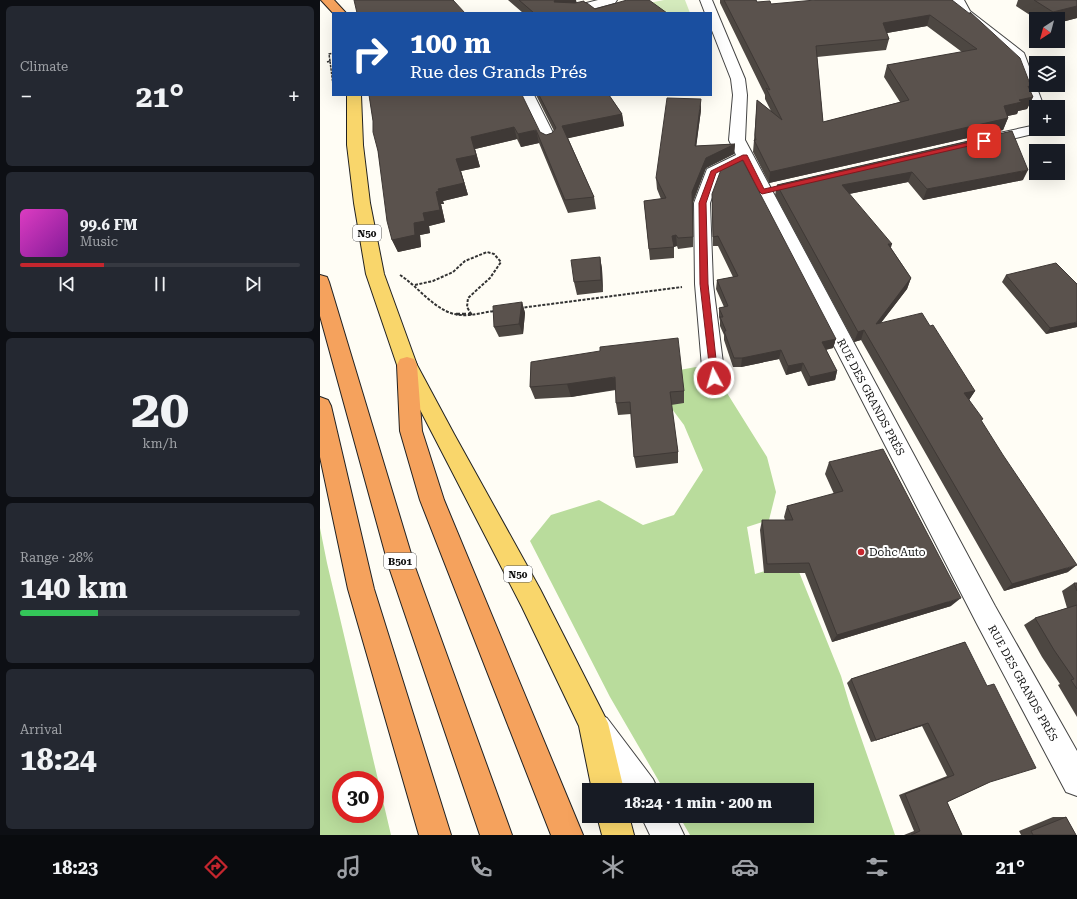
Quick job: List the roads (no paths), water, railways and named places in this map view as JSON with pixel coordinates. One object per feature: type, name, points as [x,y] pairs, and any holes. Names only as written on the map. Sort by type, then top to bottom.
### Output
[{"type":"highway","points":[[327,0],[339,12]]},
{"type":"highway","name":"B501","points":[[320,282],[402,567],[496,835]]},
{"type":"highway","points":[[407,365],[411,431],[432,500],[566,833]]},
{"type":"highway","points":[[320,406],[361,589],[435,835]]},
{"type":"main road","name":"N50","points":[[354,96],[355,145],[362,203],[375,274],[407,365],[446,441],[531,598],[593,722],[606,783]]},
{"type":"main road","points":[[615,823],[618,835]]},
{"type":"street","points":[[567,12],[611,0]]},
{"type":"street","name":"RUE DES GRANDS PRÉS","points":[[706,0],[711,12]]},
{"type":"street","points":[[958,0],[965,13],[1019,56],[1035,100]]},
{"type":"street","points":[[597,12],[622,6]]},
{"type":"street","name":"RUE DES GRANDS PRÉS","points":[[712,15],[738,79],[740,95],[737,140],[745,157],[770,190],[986,615],[1077,782]]},
{"type":"street","points":[[527,96],[549,141]]},
{"type":"street","points":[[975,143],[1029,130]]},
{"type":"street","points":[[714,378],[704,284],[702,203],[713,172],[745,157]]},
{"type":"street","points":[[593,722],[638,783]]},
{"type":"street","points":[[661,823],[668,835]]},
{"type":"place","name":"Dohc Auto","points":[[861,552]]}]
